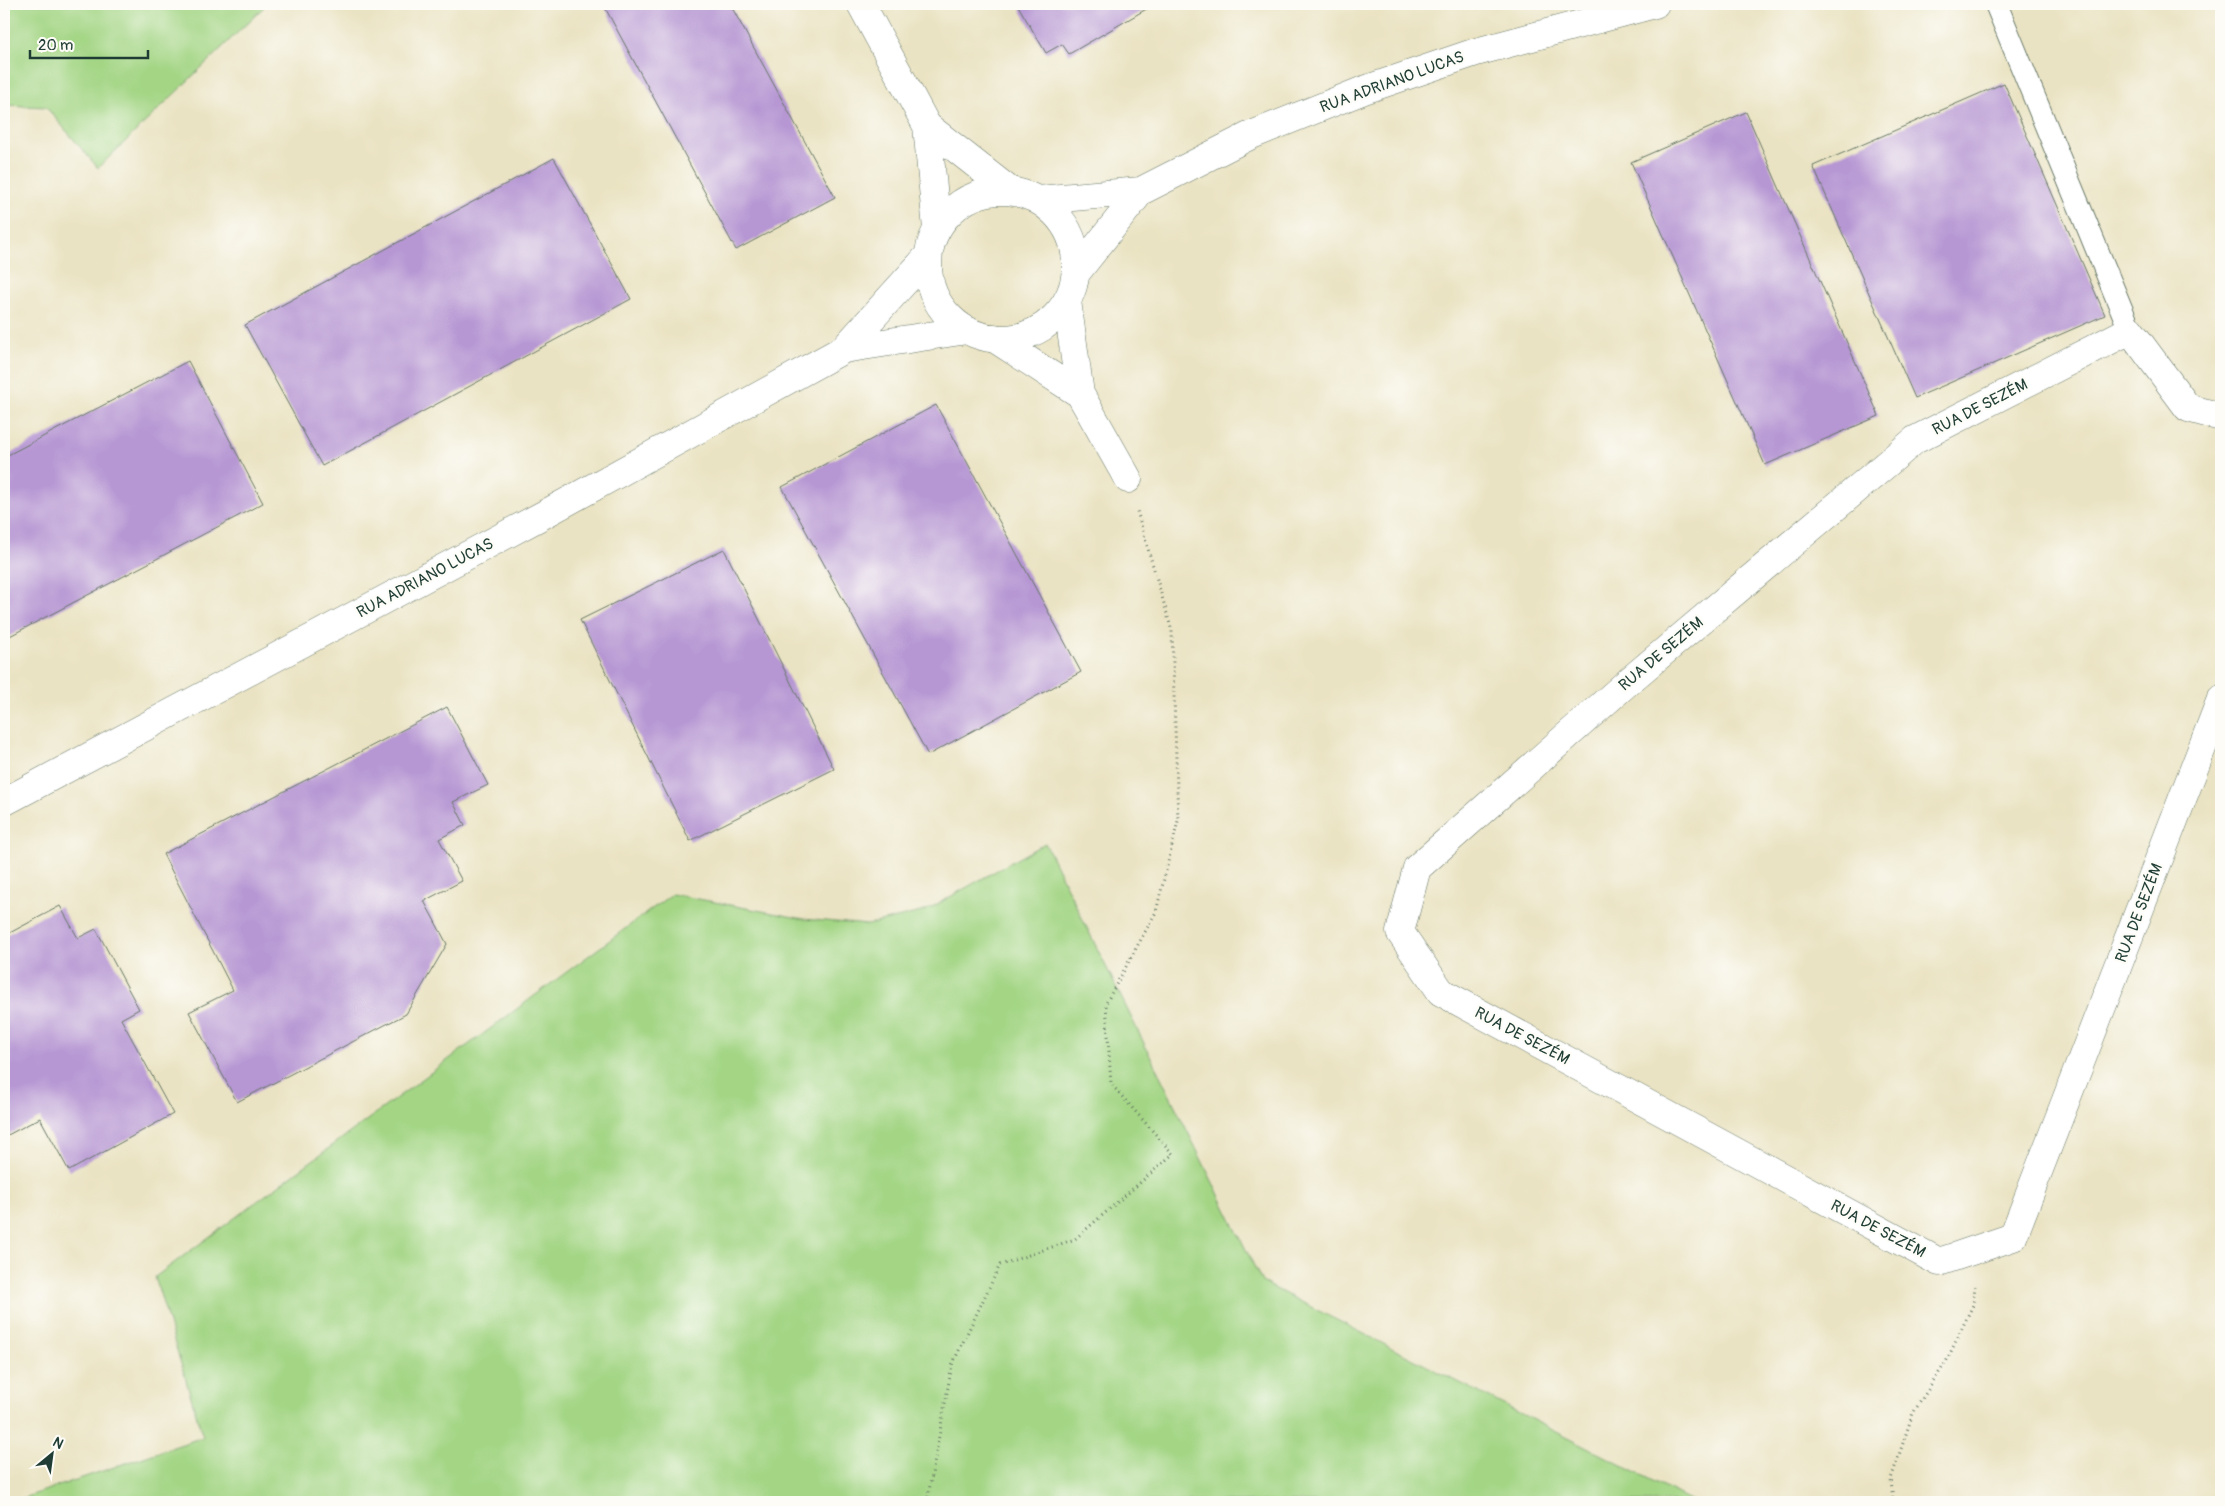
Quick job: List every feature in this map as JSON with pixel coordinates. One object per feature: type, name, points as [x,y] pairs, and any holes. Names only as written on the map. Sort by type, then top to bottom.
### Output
[{"type":"street","points":[[861,4],[928,126],[1010,191]]},
{"type":"street","name":"RUA ADRIANO LUCAS","points":[[1038,200],[1141,191],[1249,136],[1364,90],[1476,52],[1655,4]]},
{"type":"street","points":[[928,126],[937,229]]},
{"type":"street","points":[[1010,191],[1038,200],[1055,213],[1068,231],[1075,252],[1076,273],[1067,301],[1054,318],[1036,331],[1016,338],[980,336],[967,330],[949,317],[936,299],[929,278],[928,256],[937,229],[950,212],[968,199],[988,192],[1010,191]]},
{"type":"street","name":"RUA ADRIANO LUCAS","points":[[1076,273],[1141,191]]},
{"type":"street","name":"RUA ADRIANO LUCAS","points":[[4,802],[543,515],[844,349],[928,256]]},
{"type":"street","points":[[1067,301],[1080,394],[1128,479]]},
{"type":"street","name":"RUA ADRIANO LUCAS","points":[[844,349],[967,330]]},
{"type":"street","points":[[2130,330],[2188,408],[2221,417]]},
{"type":"street","name":"RUA DE SEZÉM","points":[[2130,330],[1914,440],[1628,682],[1417,868],[1400,932],[1441,992],[1939,1262],[2013,1237],[2221,699]]},
{"type":"street","points":[[994,338],[1080,394]]},
{"type":"lane","points":[[1996,4],[2130,330]]},
{"type":"path","points":[[927,1502],[952,1364],[1000,1265],[1075,1239],[1173,1154],[1111,1084],[1110,1075],[1106,1003],[1156,912],[1178,821],[1172,631],[1128,479]]},
{"type":"path","points":[[1893,1502],[1891,1478],[1912,1413],[1946,1362],[1973,1305],[1981,1248]]},
{"type":"green space","points":[[4,4],[267,4],[98,168],[46,107],[4,105]]},
{"type":"green space","points":[[1045,843],[1262,1282],[1694,1502],[11,1502],[203,1437],[155,1277],[672,894],[804,919],[868,925],[925,911]]},
{"type":"building","points":[[603,4],[730,4],[835,197],[736,250]]},
{"type":"building","points":[[1017,4],[1155,4],[1069,54],[1062,44],[1046,53]]},
{"type":"building","points":[[2004,83],[2105,315],[1915,398],[1813,166]]},
{"type":"building","points":[[1746,112],[1879,416],[1765,465],[1631,162]]},
{"type":"building","points":[[554,158],[631,299],[322,466],[245,325]]},
{"type":"building","points":[[188,361],[263,503],[4,639],[4,457]]},
{"type":"building","points":[[936,405],[1081,672],[928,755],[782,487]]},
{"type":"building","points":[[724,549],[834,769],[690,841],[580,620]]},
{"type":"building","points":[[447,707],[488,785],[453,802],[465,825],[439,839],[462,881],[424,901],[447,944],[406,1014],[237,1102],[189,1012],[233,990],[163,854]]},
{"type":"building","points":[[60,906],[78,938],[96,929],[139,1009],[121,1019],[173,1114],[69,1171],[40,1118],[4,1137],[4,936]]}]
